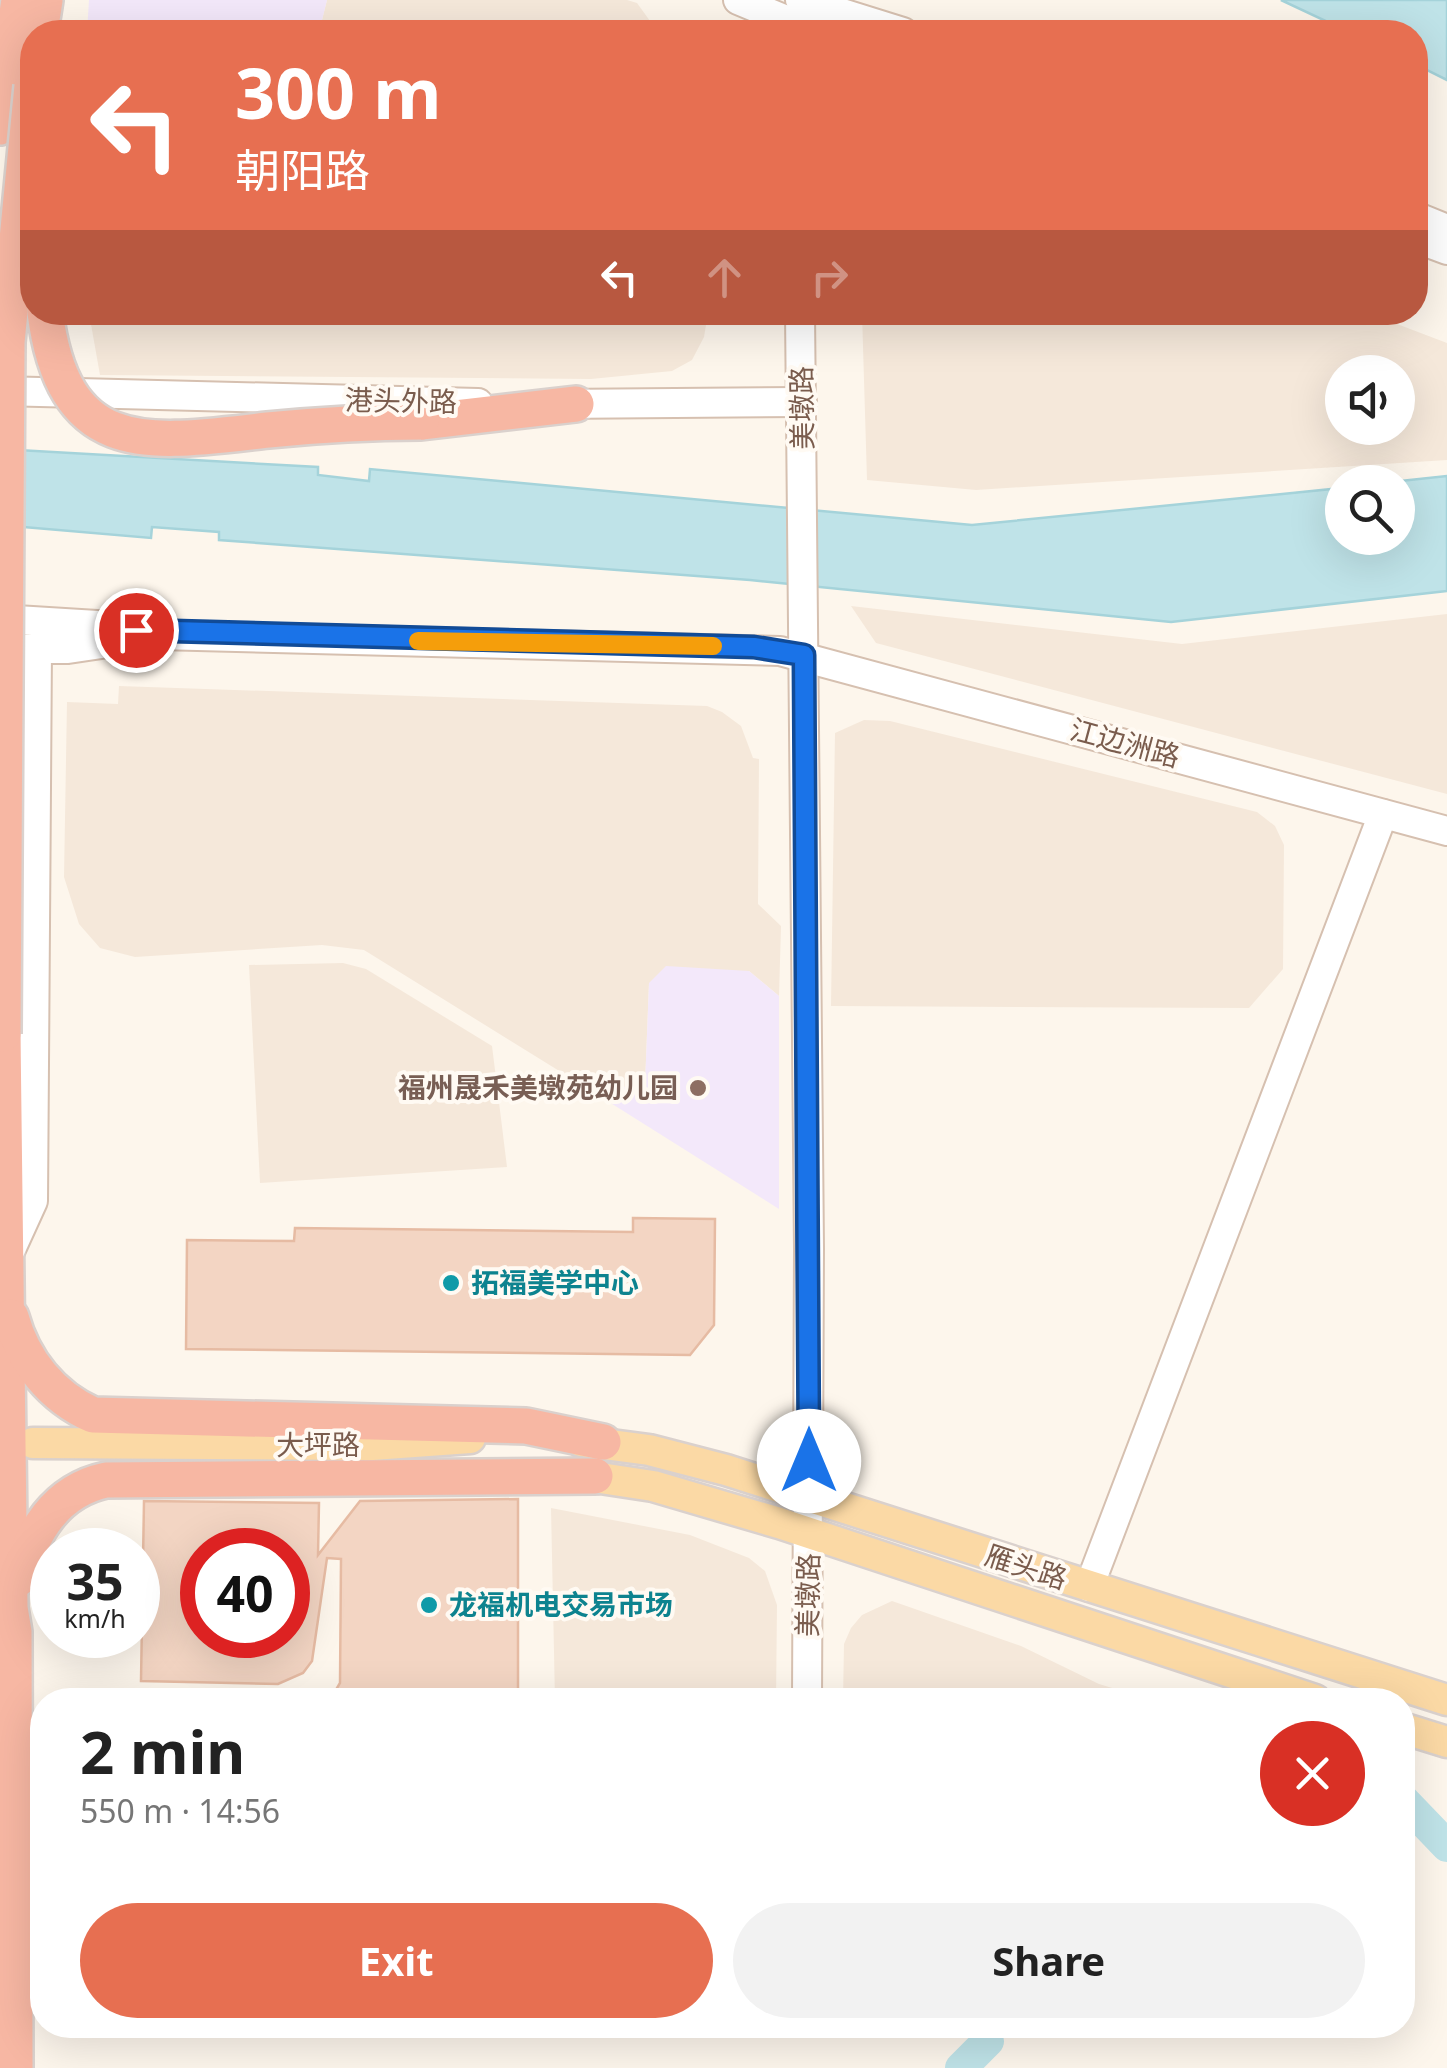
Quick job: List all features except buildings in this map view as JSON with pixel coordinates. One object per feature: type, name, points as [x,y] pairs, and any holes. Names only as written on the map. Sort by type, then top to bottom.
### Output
[{"type":"highway","points":[[0,127],[19,0]]},
{"type":"highway","points":[[16,2066],[14,1632],[10,1608],[3,1034],[8,342],[20,214]]},
{"type":"highway","points":[[47,325],[50,353],[65,389],[90,416],[125,436],[162,442],[324,425],[422,422],[576,404]]},
{"type":"highway","points":[[5,1280],[31,1362],[54,1391],[94,1414],[526,1426],[599,1459]]},
{"type":"highway","points":[[10,1608],[28,1548],[40,1524],[73,1492],[96,1482],[599,1459]]},
{"type":"main road","name":"大坪路","points":[[33,1447],[372,1446],[470,1438],[599,1459]]},
{"type":"main road","name":"雁头路","points":[[599,1459],[696,1462],[1405,1688]]},
{"type":"main road","name":"雁头路","points":[[599,1459],[672,1491],[809,1532],[1278,1688]]},
{"type":"main road","name":"雁头路","points":[[1415,1691],[1447,1700]]},
{"type":"main road","points":[[1415,1732],[1447,1742]]},
{"type":"street","points":[[738,0],[800,18]]},
{"type":"street","name":"美墩路","points":[[800,325],[807,1688]]},
{"type":"street","name":"港头外路","points":[[0,391],[576,404],[802,402]]},
{"type":"street","points":[[0,619],[158,634]]},
{"type":"street","points":[[0,649],[108,645],[158,634]]},
{"type":"street","name":"江边洲路","points":[[158,634],[754,647],[804,655],[1447,832]]},
{"type":"street","points":[[5,1280],[33,1200],[36,649]]},
{"type":"street","points":[[0,703],[26,703],[36,716]]},
{"type":"street","points":[[1089,1587],[1383,814]]},
{"type":"shaded area","points":[[89,0],[327,0],[322,20],[88,20]]},
{"type":"shaded area","points":[[327,0],[627,0],[637,3],[649,20],[322,20]]},
{"type":"shaded area","points":[[91,325],[706,325],[692,360],[672,371],[591,379],[100,375]]},
{"type":"shaded area","points":[[862,325],[1400,325],[1447,343],[1447,460],[976,490],[867,480]]},
{"type":"shaded area","points":[[851,606],[1182,644],[1447,614],[1447,794],[876,643]]},
{"type":"shaded area","points":[[119,686],[707,706],[722,712],[741,726],[753,758],[759,759],[758,904],[781,926],[779,996],[749,971],[649,983],[645,1085],[590,1090],[364,950],[322,945],[135,957],[100,948],[79,924],[64,877],[67,702],[118,704]]},
{"type":"shaded area","points":[[864,720],[890,721],[1257,812],[1275,826],[1284,845],[1283,969],[1249,1008],[831,1006],[835,733]]},
{"type":"shaded area","points":[[343,963],[366,969],[492,1046],[507,1167],[260,1183],[249,965]]},
{"type":"shaded area","name":"福州晟禾美墩苑幼儿园","points":[[666,966],[749,971],[779,996],[779,1209],[590,1090],[645,1085],[649,983]]},
{"type":"shaded area","points":[[551,1508],[690,1535],[749,1558],[765,1571],[777,1605],[776,1688],[555,1688]]},
{"type":"shaded area","points":[[892,1601],[1021,1646],[1112,1688],[843,1688],[844,1644],[862,1615]]},
{"type":"water","points":[[1281,0],[1447,0],[1447,80],[1428,70],[1428,20],[1324,20]]},
{"type":"water","points":[[0,449],[318,467],[318,475],[369,481],[370,469],[972,525],[1325,490],[1325,555],[1415,555],[1415,479],[1447,476],[1447,591],[1171,622],[750,580],[219,540],[219,532],[152,527],[151,538],[0,525]]},
{"type":"waterway","points":[[1415,1813],[1447,1846]]},
{"type":"waterway","points":[[961,2068],[988,2041]]},
{"type":"slow traffic","points":[[418,641],[713,646]]},
{"type":"place","name":"福州晟禾美墩苑幼儿园","points":[[698,1088]]},
{"type":"place","name":"拓福美学中心","points":[[451,1283]]},
{"type":"place","name":"龙福机电交易市场","points":[[429,1605]]},
{"type":"route","points":[[136,630],[158,634],[754,647],[804,655],[809,1461]]}]
